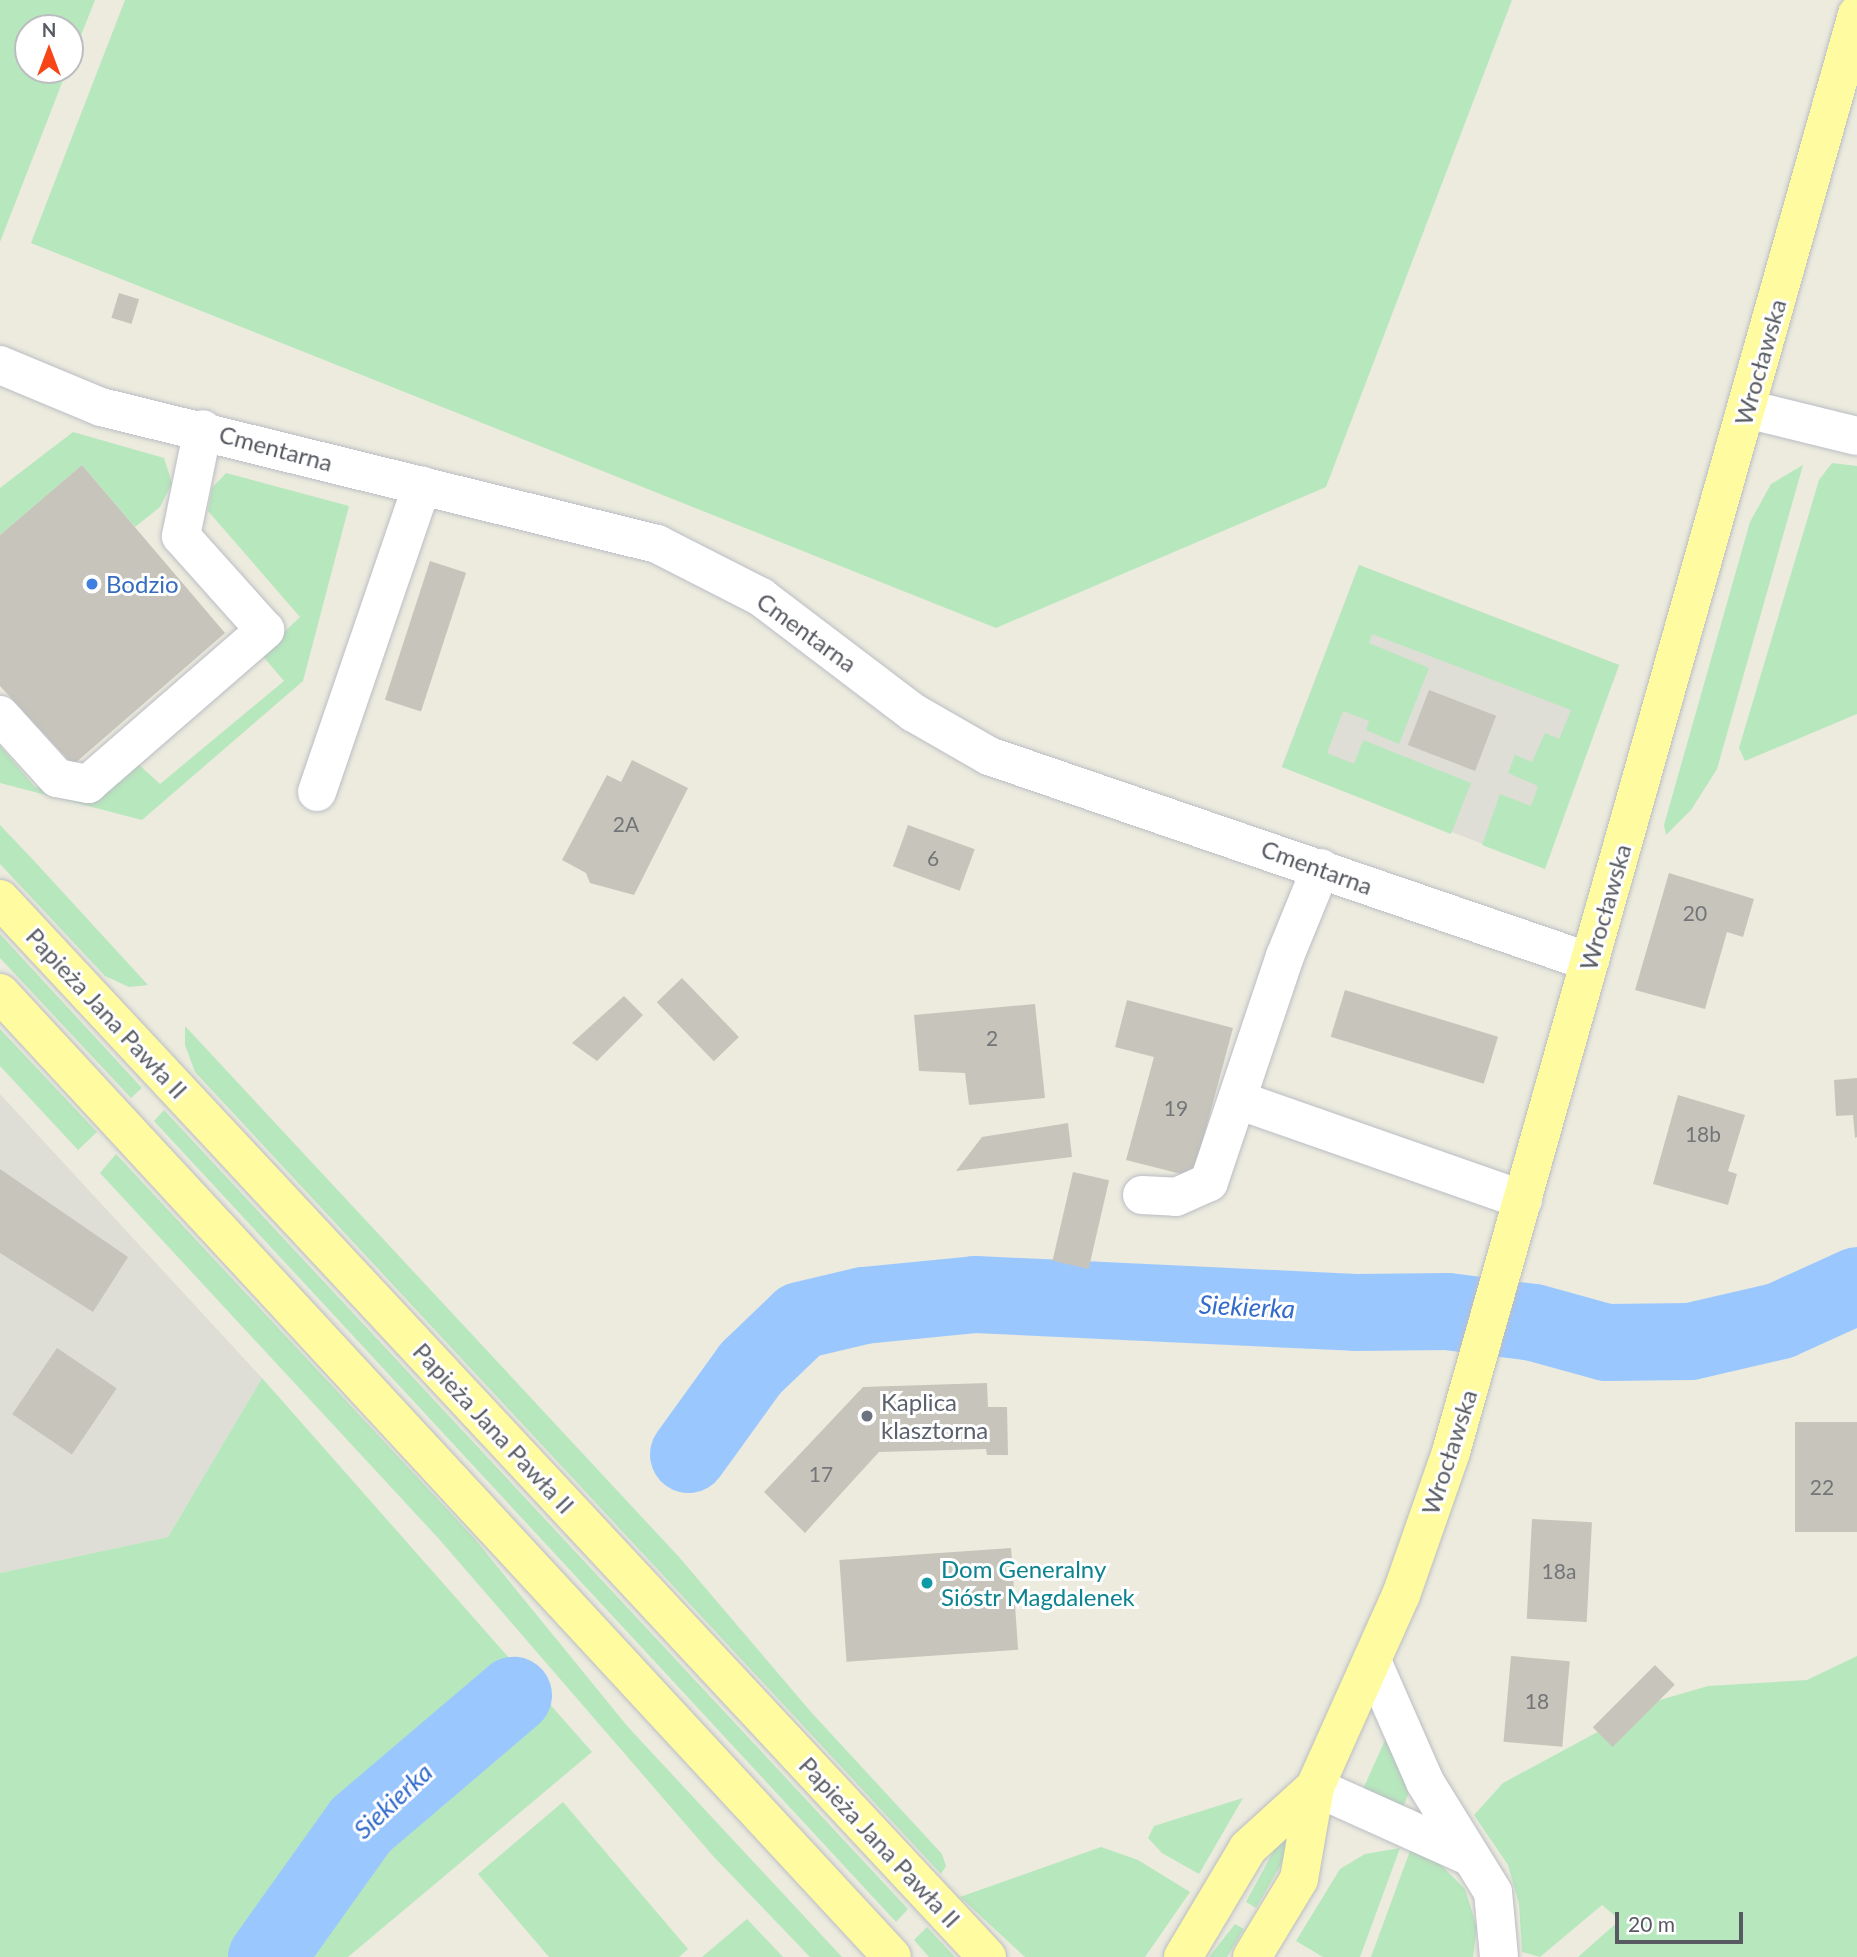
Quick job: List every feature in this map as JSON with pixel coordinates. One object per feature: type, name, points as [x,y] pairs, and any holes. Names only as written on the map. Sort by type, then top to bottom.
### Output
[{"type":"main road","name":"Wrocławska","points":[[1251,1957],[1299,1880],[1315,1787],[1401,1595],[1478,1361],[1857,14]]},
{"type":"main road","name":"Papieża Jana Pawła II","points":[[0,899],[987,1957]]},
{"type":"main road","points":[[0,993],[887,1954]]},
{"type":"main road","name":"Wrocławska","points":[[1183,1954],[1248,1848],[1315,1787]]},
{"type":"street","name":"Cmentarna","points":[[0,365],[101,407],[203,429],[657,544],[761,597],[956,741],[1590,962]]},
{"type":"street","points":[[1747,409],[1857,436]]},
{"type":"street","points":[[0,715],[58,778],[88,784],[265,630],[181,536],[203,429]]},
{"type":"street","points":[[317,792],[422,486]]},
{"type":"street","points":[[1142,1195],[1176,1197],[1209,1182],[1285,956],[1321,868]]},
{"type":"street","points":[[1238,1100],[1523,1200]]},
{"type":"street","points":[[1372,1661],[1424,1782],[1493,1892],[1499,1957]]},
{"type":"street","points":[[1315,1787],[1471,1857]]},
{"type":"shaded area","points":[[1359,565],[1619,665],[1542,867],[1282,767]]},
{"type":"shaded area","points":[[0,1094],[262,1378],[168,1537],[0,1573]]},
{"type":"green space","points":[[0,0],[95,0],[84,28],[84,14],[14,14],[14,84],[62,84],[0,242]]},
{"type":"green space","points":[[125,0],[1512,0],[1326,487],[996,628],[31,243]]},
{"type":"green space","points":[[73,432],[164,458],[172,483],[160,507],[135,527],[82,465],[0,535],[0,488]]},
{"type":"green space","points":[[1832,463],[1857,466],[1857,714],[1745,761],[1739,748],[1819,480]]},
{"type":"green space","points":[[1803,465],[1717,769],[1691,810],[1666,835],[1664,825],[1750,522],[1771,484]]},
{"type":"green space","points":[[226,473],[349,506],[303,681],[142,820],[0,783],[0,746],[35,787],[90,802],[135,761],[160,784],[284,681],[261,654],[300,617],[208,511],[212,488]]},
{"type":"green space","points":[[1359,565],[1619,665],[1545,869],[1482,845],[1500,794],[1531,806],[1538,786],[1508,773],[1515,755],[1532,762],[1545,733],[1559,739],[1571,710],[1372,634],[1369,643],[1429,668],[1399,744],[1366,730],[1369,721],[1343,711],[1327,753],[1354,764],[1363,740],[1471,783],[1451,834],[1282,767]]},
{"type":"green space","points":[[0,825],[148,985],[129,987],[105,976],[0,864]]},
{"type":"green space","points":[[0,934],[142,1088],[131,1098],[0,958]]},
{"type":"green space","points":[[185,1026],[679,1557],[811,1712],[942,1854],[946,1866],[941,1874],[195,1072],[185,1045]]},
{"type":"green space","points":[[0,1029],[97,1132],[78,1150],[0,1066]]},
{"type":"green space","points":[[164,1110],[908,1909],[896,1922],[154,1121]]},
{"type":"green space","points":[[116,1154],[474,1538],[628,1727],[842,1957],[810,1957],[714,1857],[439,1539],[100,1173]]},
{"type":"green space","points":[[262,1378],[592,1752],[348,1957],[0,1957],[0,1573],[168,1537]]},
{"type":"green space","points":[[1857,1656],[1857,1957],[1578,1957],[1620,1920],[1602,1905],[1540,1957],[1522,1952],[1519,1904],[1508,1865],[1474,1815],[1503,1783],[1653,1702],[1708,1686],[1807,1680]]},
{"type":"green space","points":[[1386,1738],[1411,1788],[1398,1819],[1363,1789]]},
{"type":"green space","points":[[1243,1798],[1199,1874],[1162,1853],[1148,1838],[1154,1826]]},
{"type":"green space","points":[[563,1802],[688,1949],[679,1957],[549,1957],[478,1874]]},
{"type":"green space","points":[[1286,1828],[1298,1835],[1256,1908],[1246,1902]]},
{"type":"green space","points":[[1101,1847],[1138,1860],[1190,1892],[1145,1957],[1025,1957],[960,1897]]},
{"type":"green space","points":[[1400,1848],[1360,1957],[1323,1957],[1296,1941],[1340,1869],[1365,1854]]},
{"type":"green space","points":[[1410,1851],[1440,1864],[1465,1889],[1477,1927],[1473,1957],[1371,1957]]},
{"type":"green space","points":[[747,1919],[783,1957],[702,1957]]},
{"type":"green space","points":[[1235,1924],[1244,1929],[1227,1957],[1209,1957]]},
{"type":"green space","points":[[927,1927],[955,1957],[929,1957],[914,1940]]},
{"type":"building","points":[[119,293],[139,299],[131,324],[111,318]]},
{"type":"building","name":"Bodzio","points":[[82,465],[225,633],[73,765],[0,686],[0,535]]},
{"type":"building","points":[[430,561],[466,573],[421,712],[385,700]]},
{"type":"building","points":[[1429,690],[1496,716],[1475,771],[1408,745]]},
{"type":"building","points":[[632,760],[688,788],[634,895],[590,883],[586,873],[562,860],[607,775],[621,782]]},
{"type":"building","points":[[908,825],[975,849],[960,891],[893,866]]},
{"type":"building","points":[[1669,873],[1754,899],[1743,937],[1727,932],[1705,1009],[1635,990]]},
{"type":"building","points":[[682,978],[739,1037],[714,1061],[657,1002]]},
{"type":"building","points":[[1345,990],[1498,1037],[1484,1084],[1331,1037]]},
{"type":"building","points":[[624,996],[643,1015],[597,1061],[572,1043]]},
{"type":"building","points":[[1127,1000],[1233,1028],[1193,1177],[1126,1160],[1154,1057],[1115,1047]]},
{"type":"building","points":[[1035,1004],[1045,1098],[969,1105],[965,1073],[919,1071],[914,1015]]},
{"type":"building","points":[[1857,1078],[1855,1138],[1853,1115],[1836,1116],[1834,1080]]},
{"type":"building","points":[[1678,1095],[1745,1115],[1728,1171],[1737,1174],[1728,1205],[1653,1184]]},
{"type":"building","points":[[1068,1123],[1072,1157],[956,1171],[982,1137]]},
{"type":"building","points":[[0,1169],[128,1257],[93,1312],[0,1253]]},
{"type":"building","points":[[1073,1172],[1109,1180],[1089,1269],[1053,1261]]},
{"type":"building","points":[[57,1348],[117,1388],[72,1455],[12,1414]]},
{"type":"building","points":[[987,1383],[988,1407],[1007,1407],[1008,1455],[987,1455],[986,1449],[879,1452],[805,1533],[764,1492],[863,1387]]},
{"type":"building","points":[[1795,1422],[1857,1422],[1857,1532],[1795,1532]]},
{"type":"building","points":[[1532,1519],[1592,1522],[1587,1622],[1527,1619]]},
{"type":"building","name":"Dom Generalny Sióstr Magdalenek","points":[[1011,1548],[1018,1650],[847,1662],[839,1560]]},
{"type":"building","points":[[1511,1656],[1570,1661],[1562,1747],[1504,1742]]},
{"type":"building","points":[[1655,1665],[1675,1685],[1613,1747],[1593,1727]]},
{"type":"waterway","name":"Siekierka","points":[[688,1454],[750,1368],[800,1320],[863,1305],[975,1294],[1355,1312],[1447,1311],[1533,1322],[1606,1342],[1690,1341],[1780,1320],[1857,1285]]},
{"type":"waterway","name":"Siekierka","points":[[266,1957],[360,1825],[513,1695]]},
{"type":"place","name":"Bodzio","points":[[92,584]]},
{"type":"place","name":"Kaplica klasztorna","points":[[867,1416]]},
{"type":"place","name":"Dom Generalny Sióstr Magdalenek","points":[[927,1583]]}]
